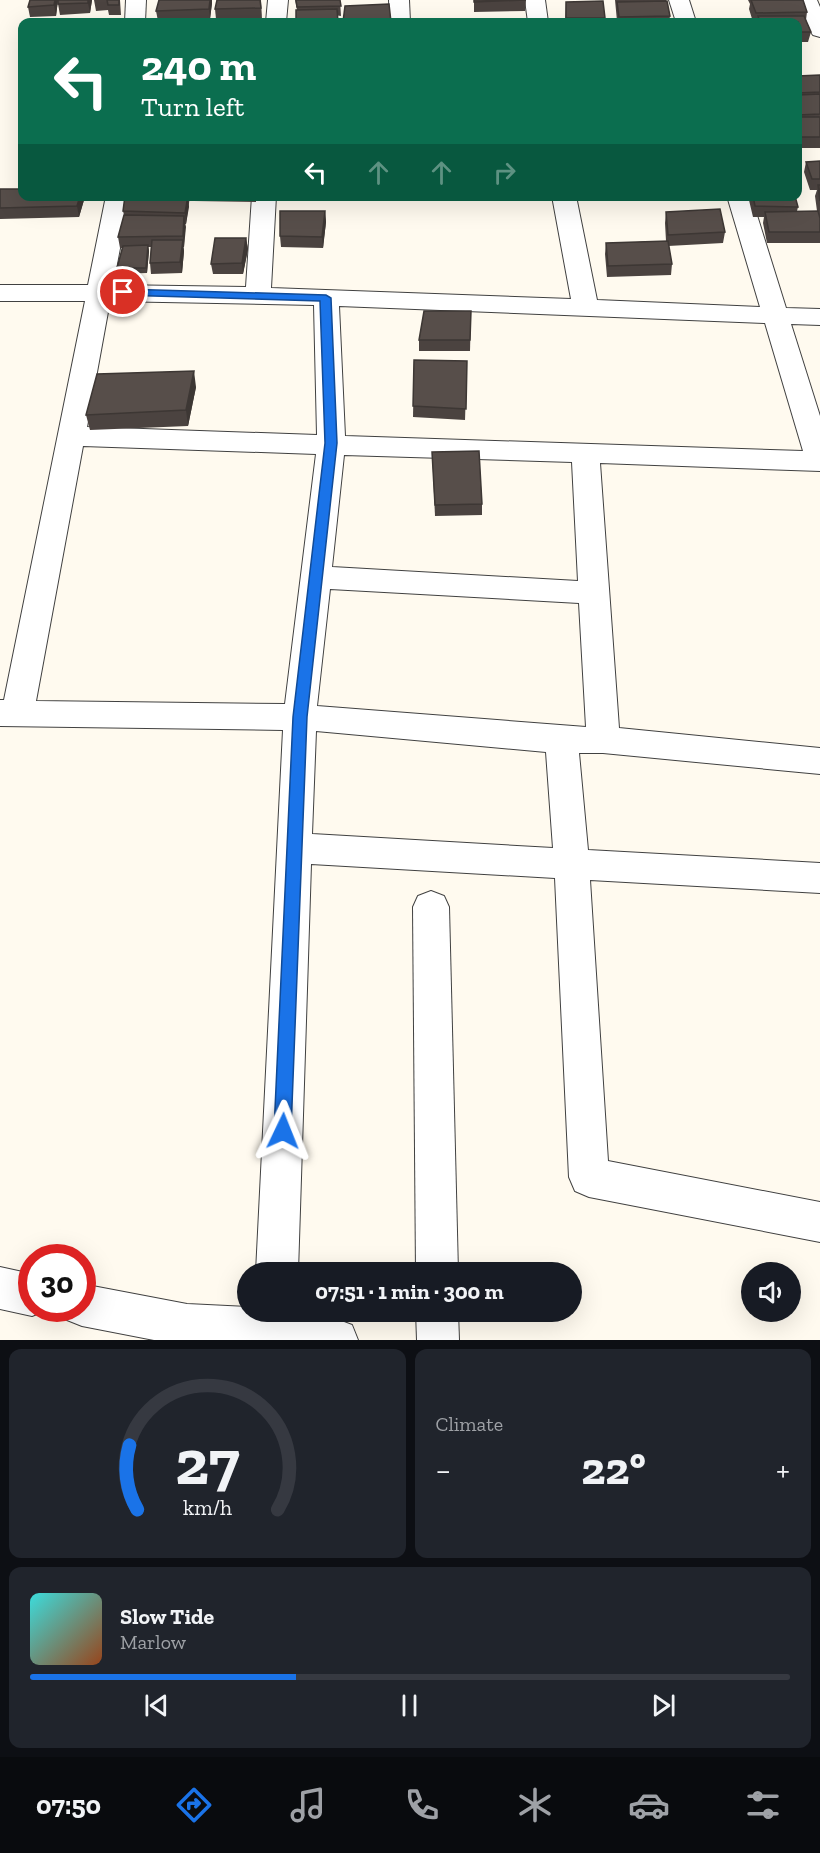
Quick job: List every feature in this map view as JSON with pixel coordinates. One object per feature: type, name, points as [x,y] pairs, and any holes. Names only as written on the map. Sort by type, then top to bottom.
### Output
[{"type":"street","points":[[135,18],[136,0]]},
{"type":"street","points":[[276,18],[278,0]]},
{"type":"street","points":[[399,0],[400,18]]},
{"type":"street","points":[[535,0],[537,18]]},
{"type":"street","points":[[679,0],[685,18]]},
{"type":"street","points":[[807,0],[820,31]]},
{"type":"street","points":[[117,201],[71,436],[8,713],[300,717],[561,740],[603,740],[820,761]]},
{"type":"street","points":[[258,296],[264,201]]},
{"type":"street","points":[[565,201],[585,305]]},
{"type":"street","points":[[71,436],[820,461],[740,201]]},
{"type":"street","points":[[0,293],[101,292],[585,305],[820,317]]},
{"type":"street","points":[[277,1262],[300,717],[331,443],[326,298]]},
{"type":"street","points":[[585,452],[603,740]]},
{"type":"street","points":[[316,577],[594,593]]},
{"type":"street","points":[[561,740],[572,864],[589,1177],[820,1222]]},
{"type":"street","points":[[294,848],[820,878]]},
{"type":"street","points":[[431,907],[437,1262]]},
{"type":"street","points":[[0,1288],[18,1291]]},
{"type":"street","points":[[96,1308],[187,1325],[240,1322]]},
{"type":"street","points":[[281,1322],[337,1340]]},
{"type":"street","points":[[437,1322],[438,1340]]},
{"type":"building","points":[[30,0],[55,0],[54,5],[28,7]]},
{"type":"building","points":[[58,0],[88,0],[88,3],[58,4]]},
{"type":"building","points":[[107,0],[119,0],[119,5],[108,5]]},
{"type":"building","points":[[159,0],[210,0],[209,9],[156,11]]},
{"type":"building","points":[[217,0],[260,0],[261,8],[215,9]]},
{"type":"building","points":[[296,0],[340,0],[341,6],[297,7]]},
{"type":"building","points":[[474,0],[526,0],[474,2]]},
{"type":"building","points":[[751,0],[803,0],[807,12],[756,13]]},
{"type":"building","points":[[603,1],[605,18],[566,18],[566,2]]},
{"type":"building","points":[[667,1],[670,16],[619,17],[617,2]]},
{"type":"building","points":[[389,4],[391,18],[344,18],[345,6]]},
{"type":"building","points":[[337,9],[338,18],[296,18],[296,10]]},
{"type":"building","points":[[758,16],[804,16],[811,32],[802,32],[802,18],[759,18]]},
{"type":"building","points":[[820,75],[820,92],[802,93],[802,76]]},
{"type":"building","points":[[820,94],[820,114],[802,115],[802,95]]},
{"type":"building","points":[[802,117],[820,117],[820,137],[802,137]]},
{"type":"building","points":[[820,161],[820,179],[812,179],[806,162]]},
{"type":"building","points":[[0,189],[18,189],[18,201],[78,201],[77,206],[0,208]]},
{"type":"building","points":[[124,201],[187,201],[185,213],[123,211]]},
{"type":"building","points":[[754,201],[796,201],[798,207],[755,206]]},
{"type":"building","points":[[720,209],[725,232],[668,235],[666,212]]},
{"type":"building","points":[[280,211],[325,211],[322,237],[280,236]]},
{"type":"building","points":[[818,211],[820,232],[769,232],[765,212]]},
{"type":"building","points":[[124,215],[184,216],[183,236],[118,237]]},
{"type":"building","points":[[215,238],[246,238],[242,263],[211,264]]},
{"type":"building","points":[[152,240],[183,240],[180,262],[150,263]]},
{"type":"building","points":[[668,241],[672,264],[608,266],[606,243]]},
{"type":"building","points":[[148,245],[146,268],[117,268],[123,246]]},
{"type":"building","points":[[424,311],[471,311],[470,340],[419,340]]},
{"type":"building","points":[[414,360],[467,361],[466,409],[413,406]]},
{"type":"building","points":[[194,371],[186,410],[86,415],[97,374]]},
{"type":"building","points":[[479,451],[482,504],[435,505],[432,452]]},
{"type":"route","points":[[123,292],[326,298],[331,443],[300,717],[283,1131]]}]
